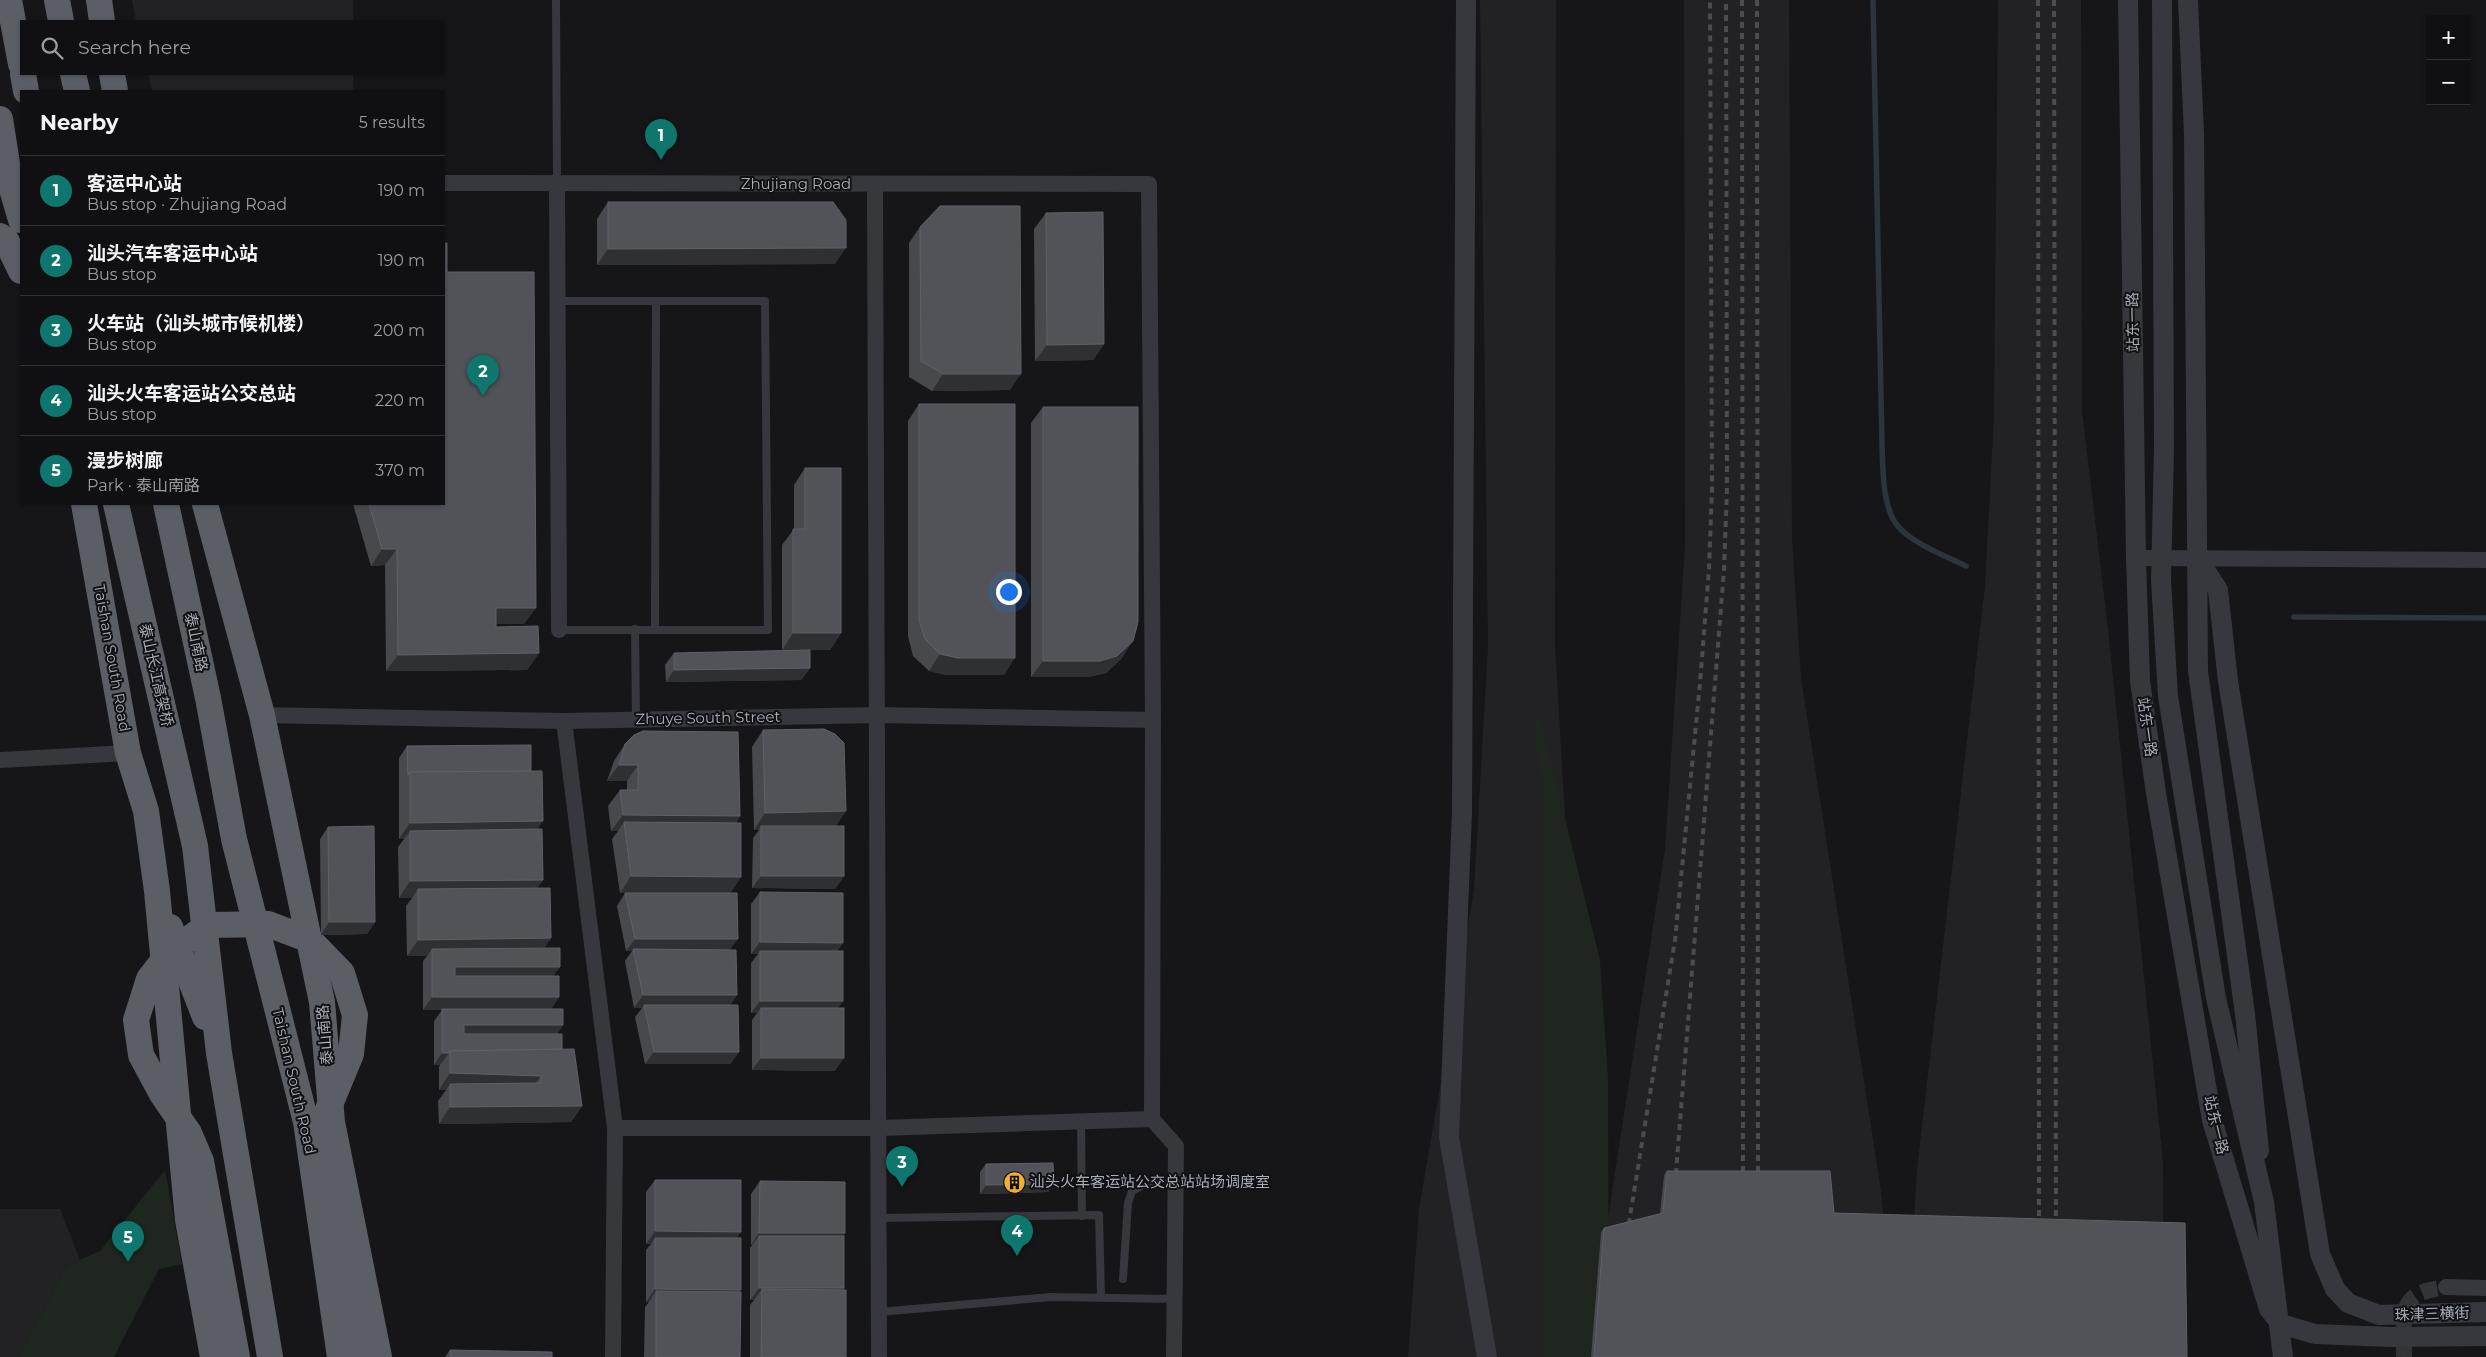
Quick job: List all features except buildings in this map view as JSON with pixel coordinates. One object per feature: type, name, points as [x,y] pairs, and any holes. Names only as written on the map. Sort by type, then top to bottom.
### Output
[{"type":"highway","points":[[9,0],[20,59]]},
{"type":"highway","points":[[57,0],[61,20]]},
{"type":"highway","points":[[99,0],[102,20]]},
{"type":"highway","points":[[23,75],[26,90]]},
{"type":"highway","points":[[73,75],[77,90]]},
{"type":"highway","points":[[112,75],[115,90]]},
{"type":"highway","points":[[0,118],[10,182],[20,217]]},
{"type":"highway","points":[[0,236],[6,240],[20,269]]},
{"type":"highway","name":"Taishan South Road","points":[[84,505],[128,753]]},
{"type":"highway","name":"泰山长江高架桥","points":[[116,505],[195,846],[219,1053]]},
{"type":"highway","name":"泰山南路","points":[[166,505],[208,698],[234,839]]},
{"type":"highway","points":[[206,505],[262,715]]},
{"type":"highway","name":"泰山南路","points":[[262,715],[322,1002],[332,1122],[379,1357]]},
{"type":"highway","points":[[128,753],[146,811],[157,891],[188,1220],[213,1357]]},
{"type":"highway","name":"Taishan South Road","points":[[234,839],[306,1122],[340,1357]]},
{"type":"highway","points":[[157,891],[219,1053],[270,1357]]},
{"type":"highway","points":[[237,1357],[201,1161],[189,1133],[162,1094],[141,1056],[136,1020],[149,979],[169,953],[208,925],[268,924],[310,940],[342,973],[354,1015],[351,1054],[322,1124],[324,1172],[361,1357]]},
{"type":"highway","points":[[306,1122],[322,1002]]},
{"type":"street","points":[[1466,0],[1462,812],[1449,1137],[1487,1357]]},
{"type":"street","name":"站东一路","points":[[2128,0],[2136,558],[2143,700],[2156,793],[2210,1110],[2269,1309],[2281,1324],[2315,1334],[2391,1337]]},
{"type":"street","points":[[2162,0],[2164,448],[2161,580],[2168,696],[2216,998],[2264,1202]]},
{"type":"street","points":[[2188,0],[2194,134],[2198,671],[2246,1014],[2264,1202],[2283,1357]]},
{"type":"street","points":[[557,182],[559,630]]},
{"type":"street","name":"Zhujiang Road","points":[[445,183],[1149,184],[1153,720]]},
{"type":"street","points":[[875,184],[879,1357]]},
{"type":"street","points":[[2136,558],[2486,560]]},
{"type":"street","name":"珠津三横街","points":[[2198,559],[2218,590],[2228,681],[2320,1254],[2335,1289],[2348,1303],[2379,1315],[2486,1312]]},
{"type":"street","name":"Zhuye South Street","points":[[262,715],[636,720],[876,715],[1153,720]]},
{"type":"street","points":[[564,720],[615,1128],[614,1357]]},
{"type":"street","points":[[1153,720],[1152,1119],[1176,1146],[1174,1357]]},
{"type":"street","points":[[0,760],[128,753]]},
{"type":"street","points":[[615,1128],[879,1128],[1152,1119]]},
{"type":"street","points":[[2446,1287],[2486,1288]]},
{"type":"street","name":"珠津三横街","points":[[2391,1337],[2486,1336]]},
{"type":"lane","points":[[556,0],[557,182]]},
{"type":"lane","points":[[558,301],[765,301],[768,630],[559,630]]},
{"type":"lane","points":[[655,630],[656,301]]},
{"type":"lane","points":[[635,630],[636,720]]},
{"type":"lane","points":[[1081,1122],[1082,1216]]},
{"type":"lane","points":[[1123,1279],[1128,1203],[1132,1191],[1151,1181],[1175,1179]]},
{"type":"lane","points":[[879,1218],[1099,1215],[1101,1296]]},
{"type":"lane","points":[[879,1312],[1051,1297],[1101,1296],[1175,1299]]},
{"type":"shaded area","points":[[132,0],[353,0],[353,20],[136,20]]},
{"type":"shaded area","points":[[1480,0],[1556,0],[1555,646],[1587,1187],[1592,1357],[1408,1357],[1419,1209],[1474,890],[1488,646]]},
{"type":"shaded area","points":[[1684,0],[1789,0],[1792,539],[1801,678],[1880,1184],[1899,1357],[1600,1357],[1606,1231],[1665,849],[1685,546]]},
{"type":"shaded area","points":[[1998,0],[2081,0],[2082,410],[2108,629],[2163,1161],[2164,1357],[1906,1357],[1917,1169],[1985,586],[1994,415]]},
{"type":"shaded area","points":[[148,75],[353,75],[353,90],[152,90]]},
{"type":"shaded area","points":[[1532,709],[1542,724],[1600,960],[1608,1078],[1609,1357],[1543,1357],[1543,797]]},
{"type":"shaded area","points":[[165,1170],[182,1264],[159,1269],[114,1357],[19,1357],[66,1266],[100,1251]]},
{"type":"shaded area","points":[[0,1209],[60,1209],[80,1260],[66,1266],[19,1357],[0,1357]]},
{"type":"waterway","points":[[1873,0],[1882,445],[1886,497],[1892,517],[1903,532],[1929,548],[1966,566]]},
{"type":"waterway","points":[[2294,617],[2486,618]]},
{"type":"tunnel","points":[[2404,1357],[2404,1317],[2406,1308],[2418,1294],[2446,1287]]},
{"type":"railway","points":[[1627,1235],[1675,940],[1709,569],[1712,489],[1710,0]]},
{"type":"railway","points":[[1675,1185],[1724,570],[1727,488],[1726,0]]},
{"type":"railway","points":[[1742,0],[1743,1185]]},
{"type":"railway","points":[[1757,0],[1758,1185]]},
{"type":"railway","points":[[2038,0],[2039,1232]]},
{"type":"railway","points":[[2054,0],[2056,1232]]},
{"type":"place","name":"客运中心站","points":[[661,160]]},
{"type":"place","name":"汕头汽车客运中心站","points":[[483,396]]},
{"type":"place","name":"汕头火车客运站公交总站站场调度室","points":[[1014,1182]]},
{"type":"place","name":"火车站（汕头城市候机楼）","points":[[902,1187]]},
{"type":"place","name":"汕头火车客运站公交总站","points":[[1017,1256]]},
{"type":"place","name":"漫步树廊","points":[[128,1262]]}]
